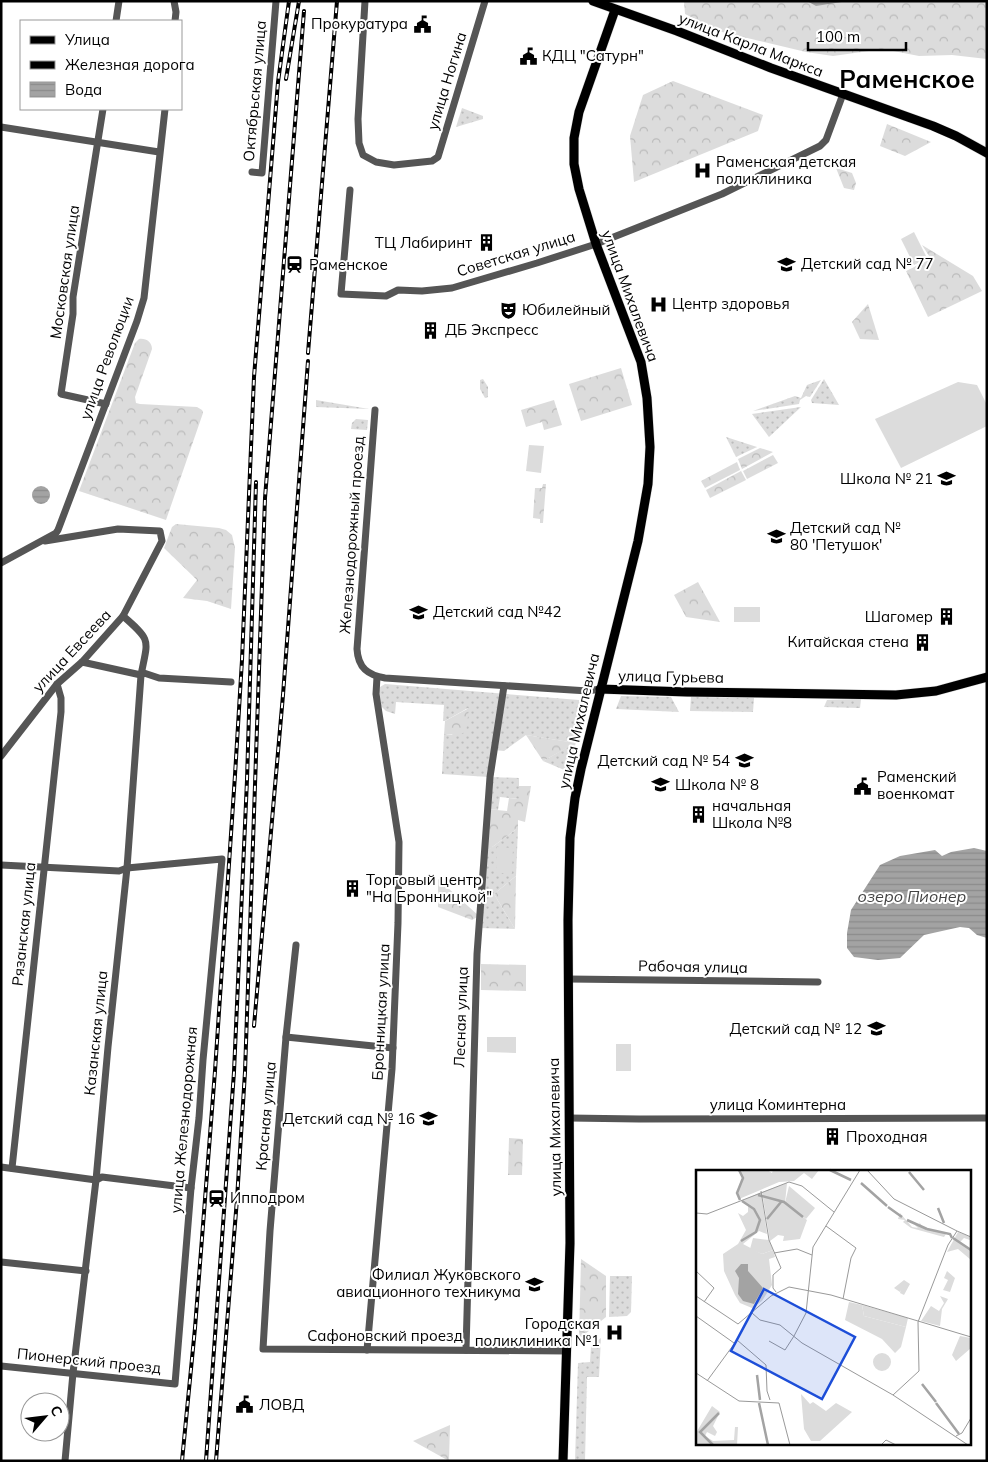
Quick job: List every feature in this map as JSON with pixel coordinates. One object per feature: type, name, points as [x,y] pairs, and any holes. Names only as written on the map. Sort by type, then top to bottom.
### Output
[{"type":"main road","name":"улица Карла Маркса","points":[[593,1],[933,126],[987,153]]},
{"type":"main road","name":"улица Михалевича","points":[[563,1461],[570,1242],[568,914],[572,819],[580,769],[638,542],[648,484],[650,447],[647,398],[641,362],[596,244],[575,172],[574,138],[579,112],[615,10]]},
{"type":"main road","name":"улица Гурьева","points":[[600,689],[896,695],[936,691],[987,677]]},
{"type":"street","points":[[116,20],[119,1]]},
{"type":"street","points":[[174,1],[176,20]]},
{"type":"street","name":"Октябрьская улица","points":[[252,172],[262,173],[276,1]]},
{"type":"street","name":"улица Ногина","points":[[365,1],[358,120],[359,143],[363,155],[376,162],[394,165],[428,162],[438,157],[485,1]]},
{"type":"street","name":"Советская улица","points":[[350,190],[341,294],[384,296],[398,290],[422,291],[457,287],[596,244],[722,194],[820,146],[829,133],[843,94]]},
{"type":"street","name":"Московская улица","points":[[103,110],[61,394],[106,404]]},
{"type":"street","name":"улица Революции","points":[[42,541],[58,530],[138,321],[144,298],[165,110]]},
{"type":"street","points":[[1,127],[159,152]]},
{"type":"street","name":"Железнодорожный проезд","points":[[375,410],[357,649],[360,662],[366,671],[377,677]]},
{"type":"street","name":"улица Евсеева","points":[[1,756],[57,684],[82,662],[124,616],[162,541],[160,531],[118,530],[42,541]]},
{"type":"street","points":[[1,563],[42,541]]},
{"type":"street","name":"Казанская улица","points":[[65,1461],[73,1373],[96,1180],[127,868],[141,675],[146,649],[146,640],[142,632],[124,616]]},
{"type":"street","points":[[82,662],[141,675],[144,673],[159,678],[231,682]]},
{"type":"street","name":"улица Гурьева","points":[[377,677],[588,691],[600,689]]},
{"type":"street","name":"Бронницкая улица","points":[[367,1350],[393,1048],[398,950],[399,842],[377,701],[377,677]]},
{"type":"street","name":"Рязанская улица","points":[[12,1168],[61,712],[61,698],[57,684]]},
{"type":"street","name":"Лесная улица","points":[[466,1350],[478,937],[490,777],[504,686]]},
{"type":"street","name":"улица Железнодорожная","points":[[127,868],[222,859],[191,1188],[175,1384]]},
{"type":"street","points":[[1,864],[118,872],[127,868]]},
{"type":"street","name":"Красная улица","points":[[263,1349],[270,1231],[286,1037],[296,945]]},
{"type":"street","name":"Рабочая улица","points":[[568,979],[818,982]]},
{"type":"street","points":[[286,1037],[393,1048]]},
{"type":"street","name":"улица Коминтерна","points":[[569,1118],[987,1118]]},
{"type":"street","points":[[1,1167],[96,1180],[102,1177],[191,1188]]},
{"type":"street","points":[[1,1262],[86,1271]]},
{"type":"street","name":"Сафоновский проезд","points":[[263,1349],[567,1351]]},
{"type":"street","name":"Пионерский проезд","points":[[1,1366],[175,1384]]},
{"type":"green space","points":[[684,1],[987,1],[987,59],[952,55],[919,56],[883,49],[833,56],[806,52],[722,32],[685,14]]},
{"type":"green space","points":[[673,81],[763,115],[758,131],[634,182],[630,136],[643,95]]},
{"type":"green space","points":[[462,108],[483,116],[483,119],[456,127]]},
{"type":"green space","points":[[887,124],[931,142],[905,156],[880,146]]},
{"type":"green space","points":[[836,168],[852,173],[856,183],[854,190],[844,188]]},
{"type":"green space","points":[[914,232],[927,258],[914,265],[901,239]]},
{"type":"green space","points":[[922,245],[973,276],[982,291],[928,317],[906,271],[931,259]]},
{"type":"green space","points":[[868,304],[879,340],[860,339],[852,322]]},
{"type":"green space","points":[[139,339],[148,341],[152,349],[135,397],[136,403],[197,407],[203,413],[166,520],[79,491],[135,343]]},
{"type":"green space","points":[[621,368],[632,405],[581,421],[569,384]]},
{"type":"green space","points":[[483,379],[488,387],[488,397],[485,398],[480,389],[480,380]]},
{"type":"green space","points":[[824,379],[839,405],[812,403],[811,400]]},
{"type":"green space","points":[[821,380],[810,397],[806,396],[800,400],[799,404],[753,411],[795,396],[801,398],[807,385]]},
{"type":"green space","points":[[958,382],[977,385],[987,405],[987,426],[901,468],[875,419]]},
{"type":"green space","points":[[316,400],[369,409],[316,407]]},
{"type":"green space","points":[[554,400],[562,425],[544,430],[542,422],[526,427],[521,410]]},
{"type":"green space","points":[[801,407],[769,437],[752,414]]},
{"type":"green space","points":[[356,419],[368,420],[367,430],[351,429],[352,423]]},
{"type":"green space","points":[[726,437],[757,447],[736,457]]},
{"type":"green space","points":[[529,445],[544,446],[541,473],[526,471]]},
{"type":"green space","points":[[760,448],[773,452],[742,469],[738,459]]},
{"type":"green space","points":[[773,455],[778,463],[747,479],[743,471]]},
{"type":"green space","points":[[737,462],[740,470],[705,488],[701,481]]},
{"type":"green space","points":[[741,471],[746,480],[710,498],[706,490]]},
{"type":"green space","points":[[543,484],[546,484],[543,523],[540,523],[540,519],[533,518],[535,488],[542,488]]},
{"type":"green space","points":[[176,524],[219,528],[226,530],[232,535],[235,548],[231,609],[207,601],[183,598],[197,580],[164,548],[172,527]]},
{"type":"green space","points":[[698,582],[720,622],[686,617],[674,595]]},
{"type":"green space","points":[[734,607],[760,607],[760,622],[734,622]]},
{"type":"green space","points":[[385,684],[579,700],[584,707],[569,772],[543,761],[575,743],[526,735],[504,751],[494,750],[490,777],[519,778],[519,799],[500,797],[498,810],[487,809],[489,777],[442,774],[444,735],[452,735],[468,708],[443,721],[444,705],[396,702],[395,714],[386,711],[381,706],[378,694],[380,687]]},
{"type":"green space","points":[[621,696],[671,697],[679,712],[616,709]]},
{"type":"green space","points":[[691,697],[754,698],[753,712],[690,711]]},
{"type":"green space","points":[[861,699],[860,708],[824,707],[827,700]]},
{"type":"green space","points":[[469,708],[466,732],[444,735],[445,721]]},
{"type":"green space","points":[[526,735],[576,743],[543,761]]},
{"type":"green space","points":[[519,786],[531,786],[525,822],[518,820],[518,828],[484,853],[487,809],[507,811],[509,798],[519,799]]},
{"type":"green space","points":[[518,828],[516,876],[494,894],[515,929],[478,928],[484,853]]},
{"type":"green space","points":[[497,847],[513,848],[512,873],[496,873]]},
{"type":"green space","points":[[516,876],[515,929],[494,894]]},
{"type":"green space","points":[[438,879],[479,916],[472,920],[438,907]]},
{"type":"green space","points":[[481,964],[526,965],[526,991],[481,990]]},
{"type":"green space","points":[[487,1037],[516,1037],[516,1053],[487,1052]]},
{"type":"green space","points":[[616,1044],[631,1044],[631,1071],[616,1071]]},
{"type":"green space","points":[[509,1138],[523,1139],[522,1175],[508,1175]]},
{"type":"green space","points":[[581,1259],[606,1276],[606,1317],[579,1339]]},
{"type":"green space","points":[[610,1276],[632,1276],[631,1312],[627,1316],[609,1317]]},
{"type":"green space","points":[[601,1338],[599,1377],[587,1377],[585,1461],[575,1461],[578,1363],[590,1362],[591,1346]]},
{"type":"green space","points":[[450,1425],[449,1461],[413,1441]]},
{"type":"water","points":[[807,1],[848,1],[816,6]]},
{"type":"water","points":[[41,486],[47,489],[50,495],[47,501],[41,504],[35,501],[32,495],[35,489]]},
{"type":"water","name":"озеро Пионер","points":[[974,848],[987,851],[987,938],[977,935],[969,928],[960,927],[924,935],[900,958],[878,960],[854,957],[847,948],[847,933],[851,910],[880,865],[900,856],[935,850],[942,856],[951,852]]},
{"type":"railway","points":[[182,1461],[195,1328],[215,1071],[235,775],[242,660],[254,377],[278,82],[289,1]]},
{"type":"railway","points":[[286,79],[299,1]]},
{"type":"railway","points":[[308,353],[337,1]]},
{"type":"railway","points":[[216,1461],[245,1072],[265,498],[304,11]]},
{"type":"railway","points":[[254,1026],[283,695],[308,361]]},
{"type":"railway","points":[[206,1461],[234,1072],[247,780],[256,482]]},
{"type":"place","name":"Прокуратура","points":[[422,24]]},
{"type":"place","name":"КДЦ \"Сатурн\"","points":[[528,56]]},
{"type":"place","name":"Раменская детская поликлиника","points":[[702,171]]},
{"type":"place","name":"ТЦ Лабиринт","points":[[486,243]]},
{"type":"place","name":"Детский сад № 77","points":[[787,264]]},
{"type":"place","name":"Раменское","points":[[295,265]]},
{"type":"place","name":"Центр здоровья","points":[[658,304]]},
{"type":"place","name":"Юбилейный","points":[[508,310]]},
{"type":"place","name":"ДБ Экспресс","points":[[431,330]]},
{"type":"place","name":"Школа № 21","points":[[947,479]]},
{"type":"place","name":"Детский сад № 80 'Петушок'","points":[[776,537]]},
{"type":"place","name":"Детский сад №42","points":[[419,612]]},
{"type":"place","name":"Шагомер","points":[[947,617]]},
{"type":"place","name":"Китайская стена","points":[[923,642]]},
{"type":"place","name":"Детский сад № 54","points":[[744,761]]},
{"type":"place","name":"Школа № 8","points":[[661,785]]},
{"type":"place","name":"Раменский военкомат","points":[[863,786]]},
{"type":"place","name":"начальная Школа №8","points":[[698,815]]},
{"type":"place","name":"Торговый центр \"На Бронницкой\"","points":[[352,889]]},
{"type":"place","name":"Детский сад № 12","points":[[876,1029]]},
{"type":"place","name":"Детский сад № 16","points":[[429,1119]]},
{"type":"place","name":"Проходная","points":[[832,1137]]},
{"type":"place","name":"Ипподром","points":[[216,1198]]},
{"type":"place","name":"Филиал Жуковского авиационного техникума","points":[[535,1284]]},
{"type":"place","name":"Городская поликлиника №1","points":[[614,1333]]},
{"type":"place","name":"ЛОВД","points":[[245,1405]]},
{"type":"district","name":"Раменское","points":[[907,79]]}]
